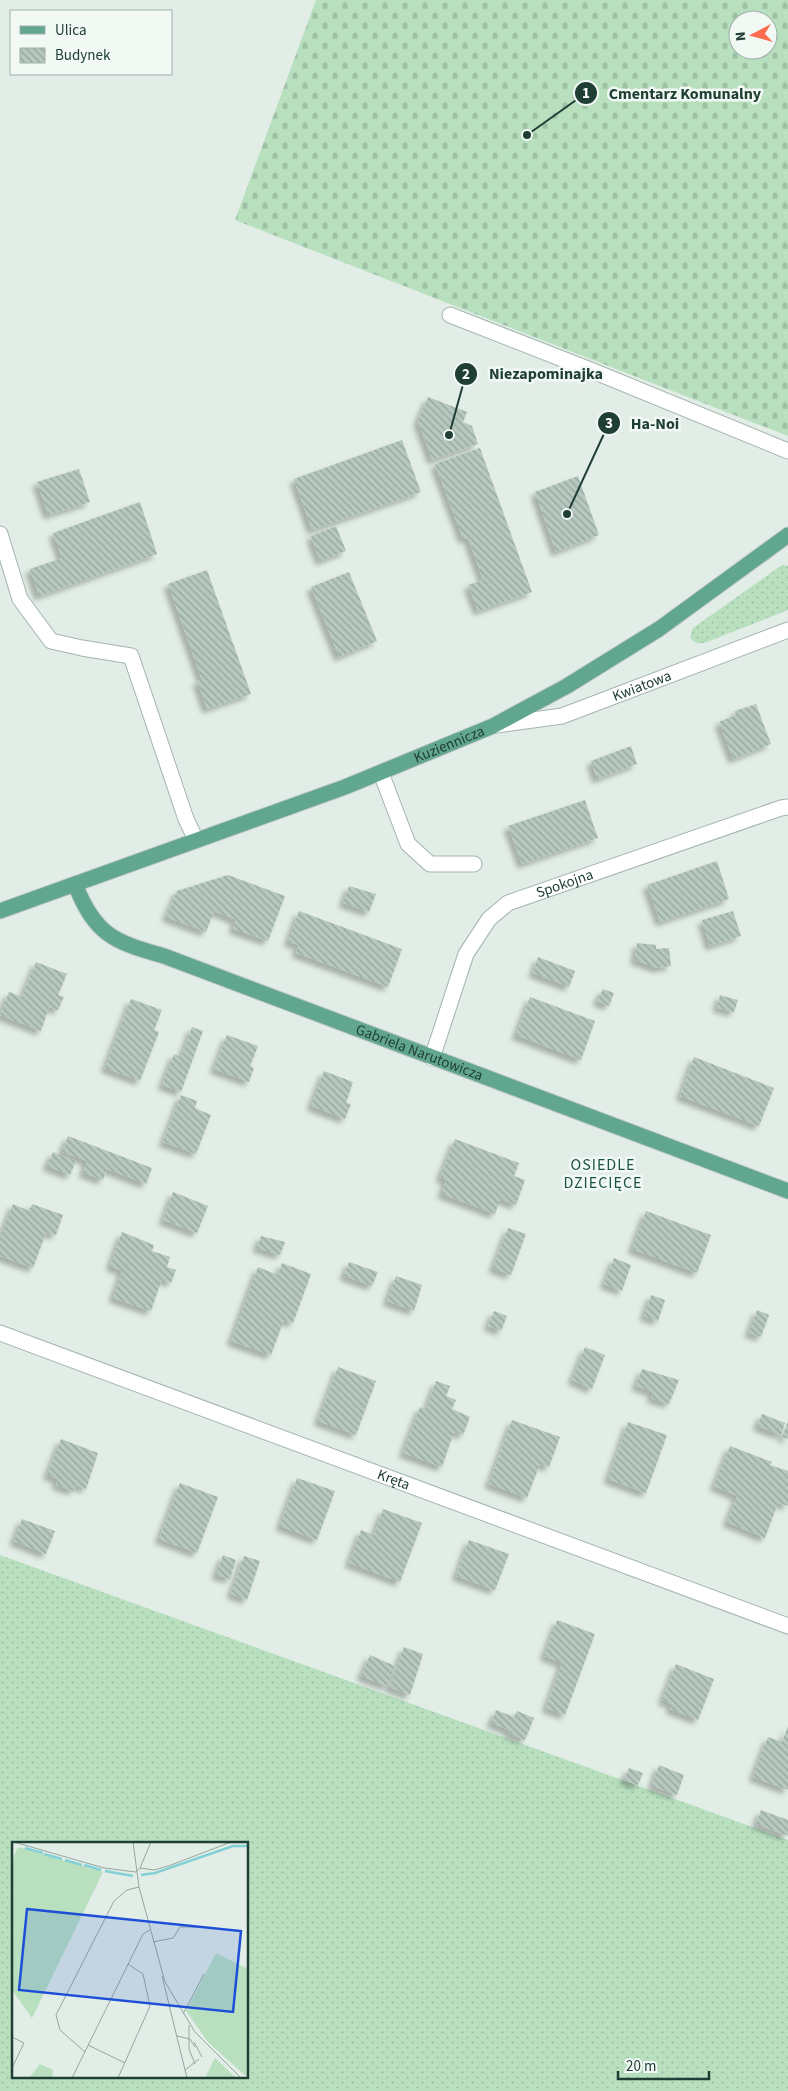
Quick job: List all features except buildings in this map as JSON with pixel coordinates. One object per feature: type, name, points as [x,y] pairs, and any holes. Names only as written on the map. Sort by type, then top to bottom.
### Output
[{"type":"main road","name":"Kuziennicza","points":[[0,911],[381,773],[493,726],[567,686],[659,629],[788,535]]},
{"type":"main road","name":"Gabriela Narutowicza","points":[[75,884],[89,914],[110,937],[119,941],[164,956],[788,1191]]},
{"type":"street","points":[[450,315],[788,451]]},
{"type":"street","points":[[0,534],[20,600],[50,641],[131,656],[186,819],[196,840]]},
{"type":"street","name":"Kwiatowa","points":[[493,726],[562,716],[788,630]]},
{"type":"street","points":[[381,773],[408,844],[430,864],[474,864]]},
{"type":"street","name":"Spokojna","points":[[432,1058],[466,954],[489,919],[508,903],[788,807]]},
{"type":"street","name":"Kręta","points":[[0,1334],[788,1626]]},
{"type":"green space","points":[[316,0],[788,0],[788,436],[235,220]]},
{"type":"green space","points":[[782,565],[788,566],[788,610],[707,642],[697,643],[693,641],[690,637],[693,628]]},
{"type":"green space","points":[[0,1555],[788,1840],[788,2091],[0,2091]]},
{"type":"place","name":"Cmentarz Komunalny","points":[[527,135]]},
{"type":"place","name":"Niezapominajka","points":[[449,435]]},
{"type":"place","name":"Ha-Noi","points":[[567,514]]},
{"type":"district","name":"OSIEDLE DZIECIĘCE","points":[[603,1173]]}]
